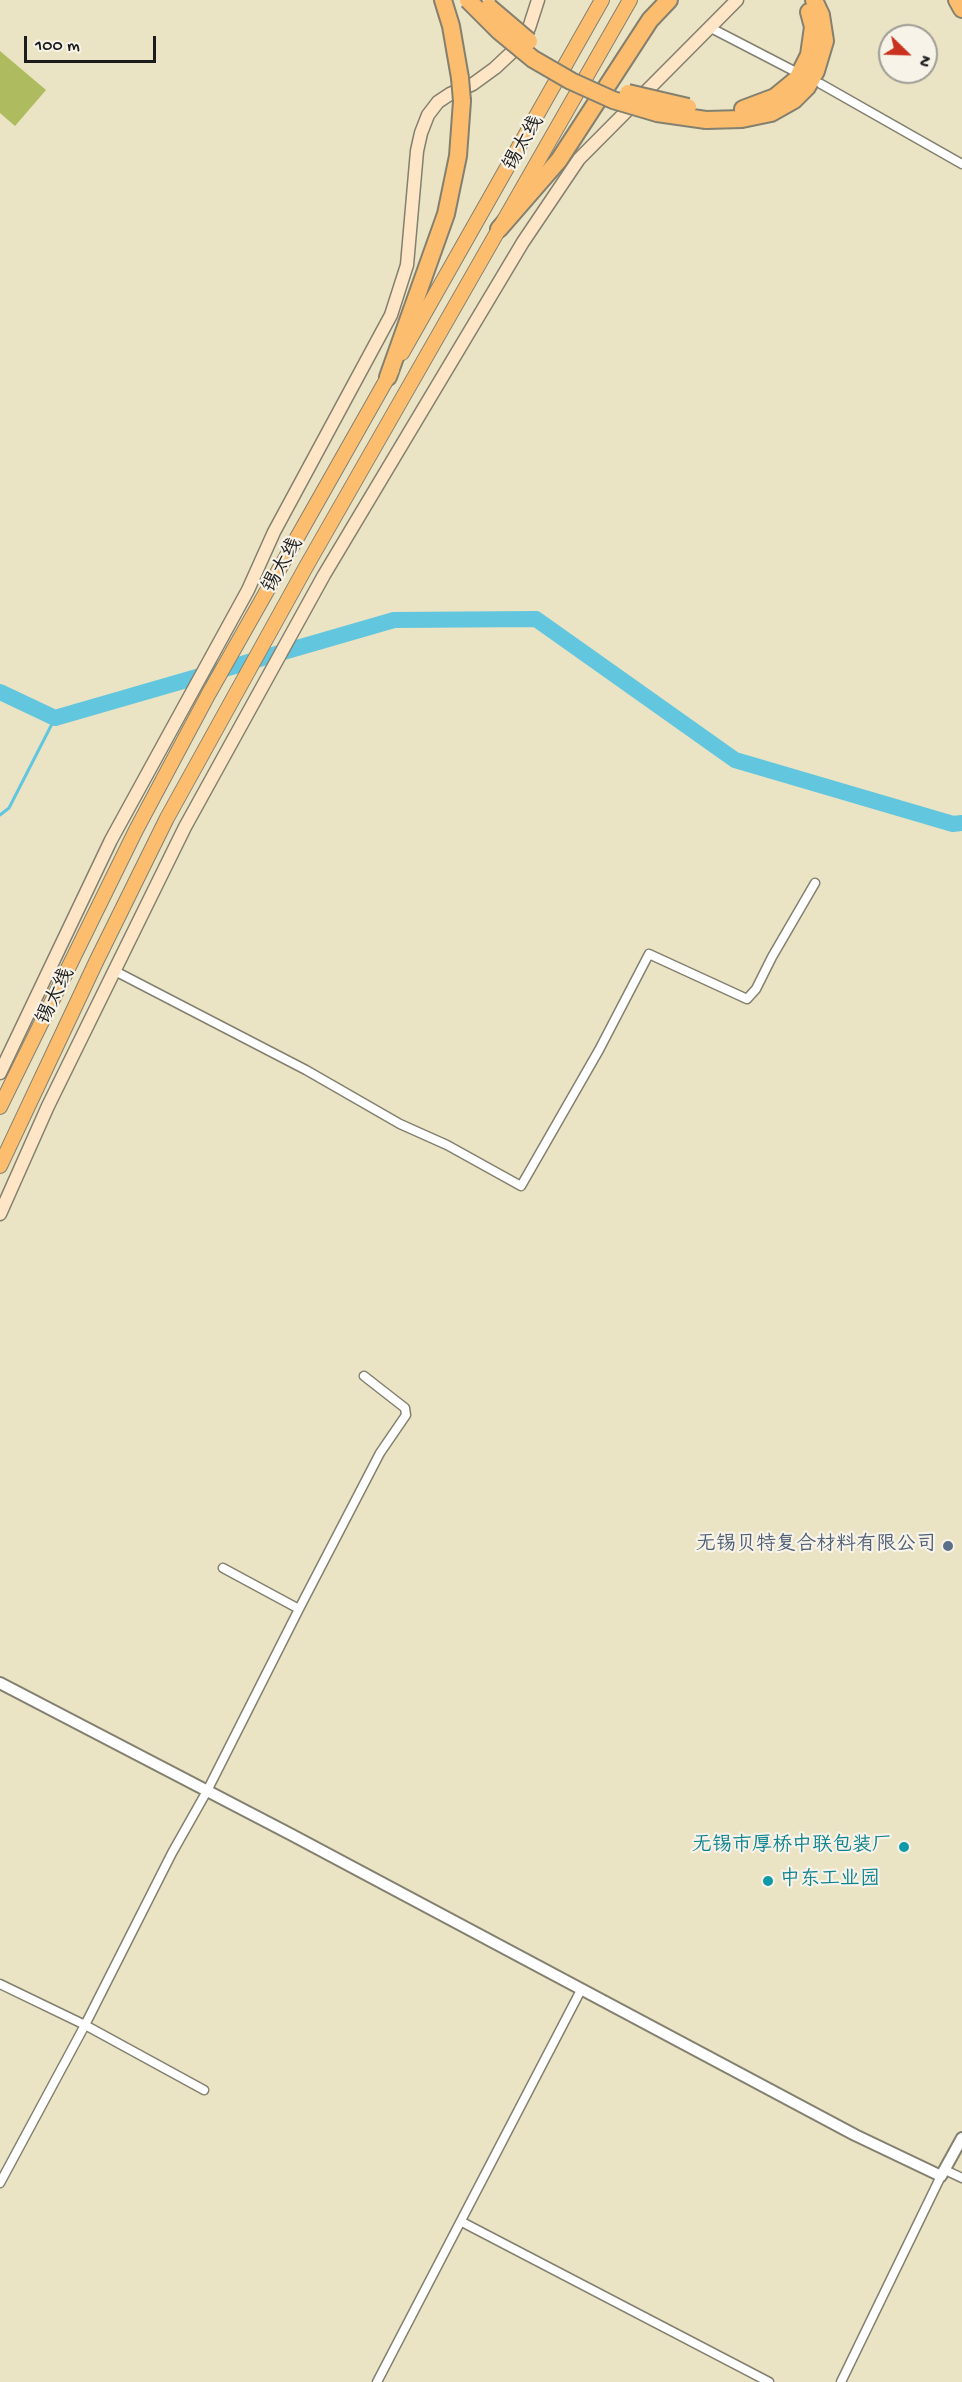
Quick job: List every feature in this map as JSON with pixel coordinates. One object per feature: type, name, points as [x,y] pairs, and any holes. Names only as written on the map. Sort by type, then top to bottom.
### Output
[{"type":"highway","points":[[388,377],[446,214],[459,156],[462,101],[460,78],[451,26],[443,0]]},
{"type":"highway","points":[[468,0],[507,38],[533,58],[571,81],[613,100],[657,113],[742,119],[771,112],[794,100],[807,87],[816,71],[825,41],[821,15],[814,0]]},
{"type":"highway","points":[[482,0],[538,48],[578,72],[623,92],[705,115],[749,108],[775,97],[797,79],[809,55],[813,27],[805,0]]},
{"type":"highway","points":[[499,229],[559,160],[650,20],[669,0]]},
{"type":"highway","points":[[957,0],[962,9]]},
{"type":"main road","points":[[0,1073],[111,840],[248,590],[274,532],[391,315],[407,265],[417,151],[428,115],[438,102],[473,84],[511,53],[529,28],[538,0]]},
{"type":"main road","name":"锡太线","points":[[0,1107],[131,840],[208,695],[602,0]]},
{"type":"main road","name":"锡太线","points":[[0,1166],[167,818],[276,621],[630,0]]},
{"type":"main road","points":[[0,1214],[48,1106],[184,827],[292,630],[523,242],[579,159],[737,0]]},
{"type":"street","points":[[709,27],[794,71]]},
{"type":"street","points":[[821,84],[962,164]]},
{"type":"street","points":[[113,970],[306,1070],[400,1124],[447,1146],[521,1186],[599,1050],[649,954],[747,999],[756,989],[815,883]]},
{"type":"street","points":[[0,2183],[85,2025],[172,1852],[207,1791],[380,1454],[406,1415],[405,1408],[364,1376]]},
{"type":"street","points":[[223,1568],[299,1609]]},
{"type":"street","points":[[0,1683],[855,2135],[943,2173],[962,2178]]},
{"type":"street","points":[[0,1984],[85,2025],[204,2090]]},
{"type":"street","points":[[377,2382],[581,1990]]},
{"type":"street","points":[[841,2382],[962,2138]]},
{"type":"street","points":[[462,2222],[769,2382]]},
{"type":"green space","points":[[0,51],[46,90],[15,126],[0,113]]},
{"type":"waterway","points":[[0,692],[55,718],[394,620],[536,619],[735,760],[953,824],[962,823]]},
{"type":"waterway","points":[[0,815],[9,808],[55,718]]},
{"type":"place","name":"无锡贝特复合材料有限公司","points":[[948,1546]]},
{"type":"place","name":"无锡市厚桥中联包装厂","points":[[904,1847]]},
{"type":"place","name":"中东工业园","points":[[768,1881]]}]
